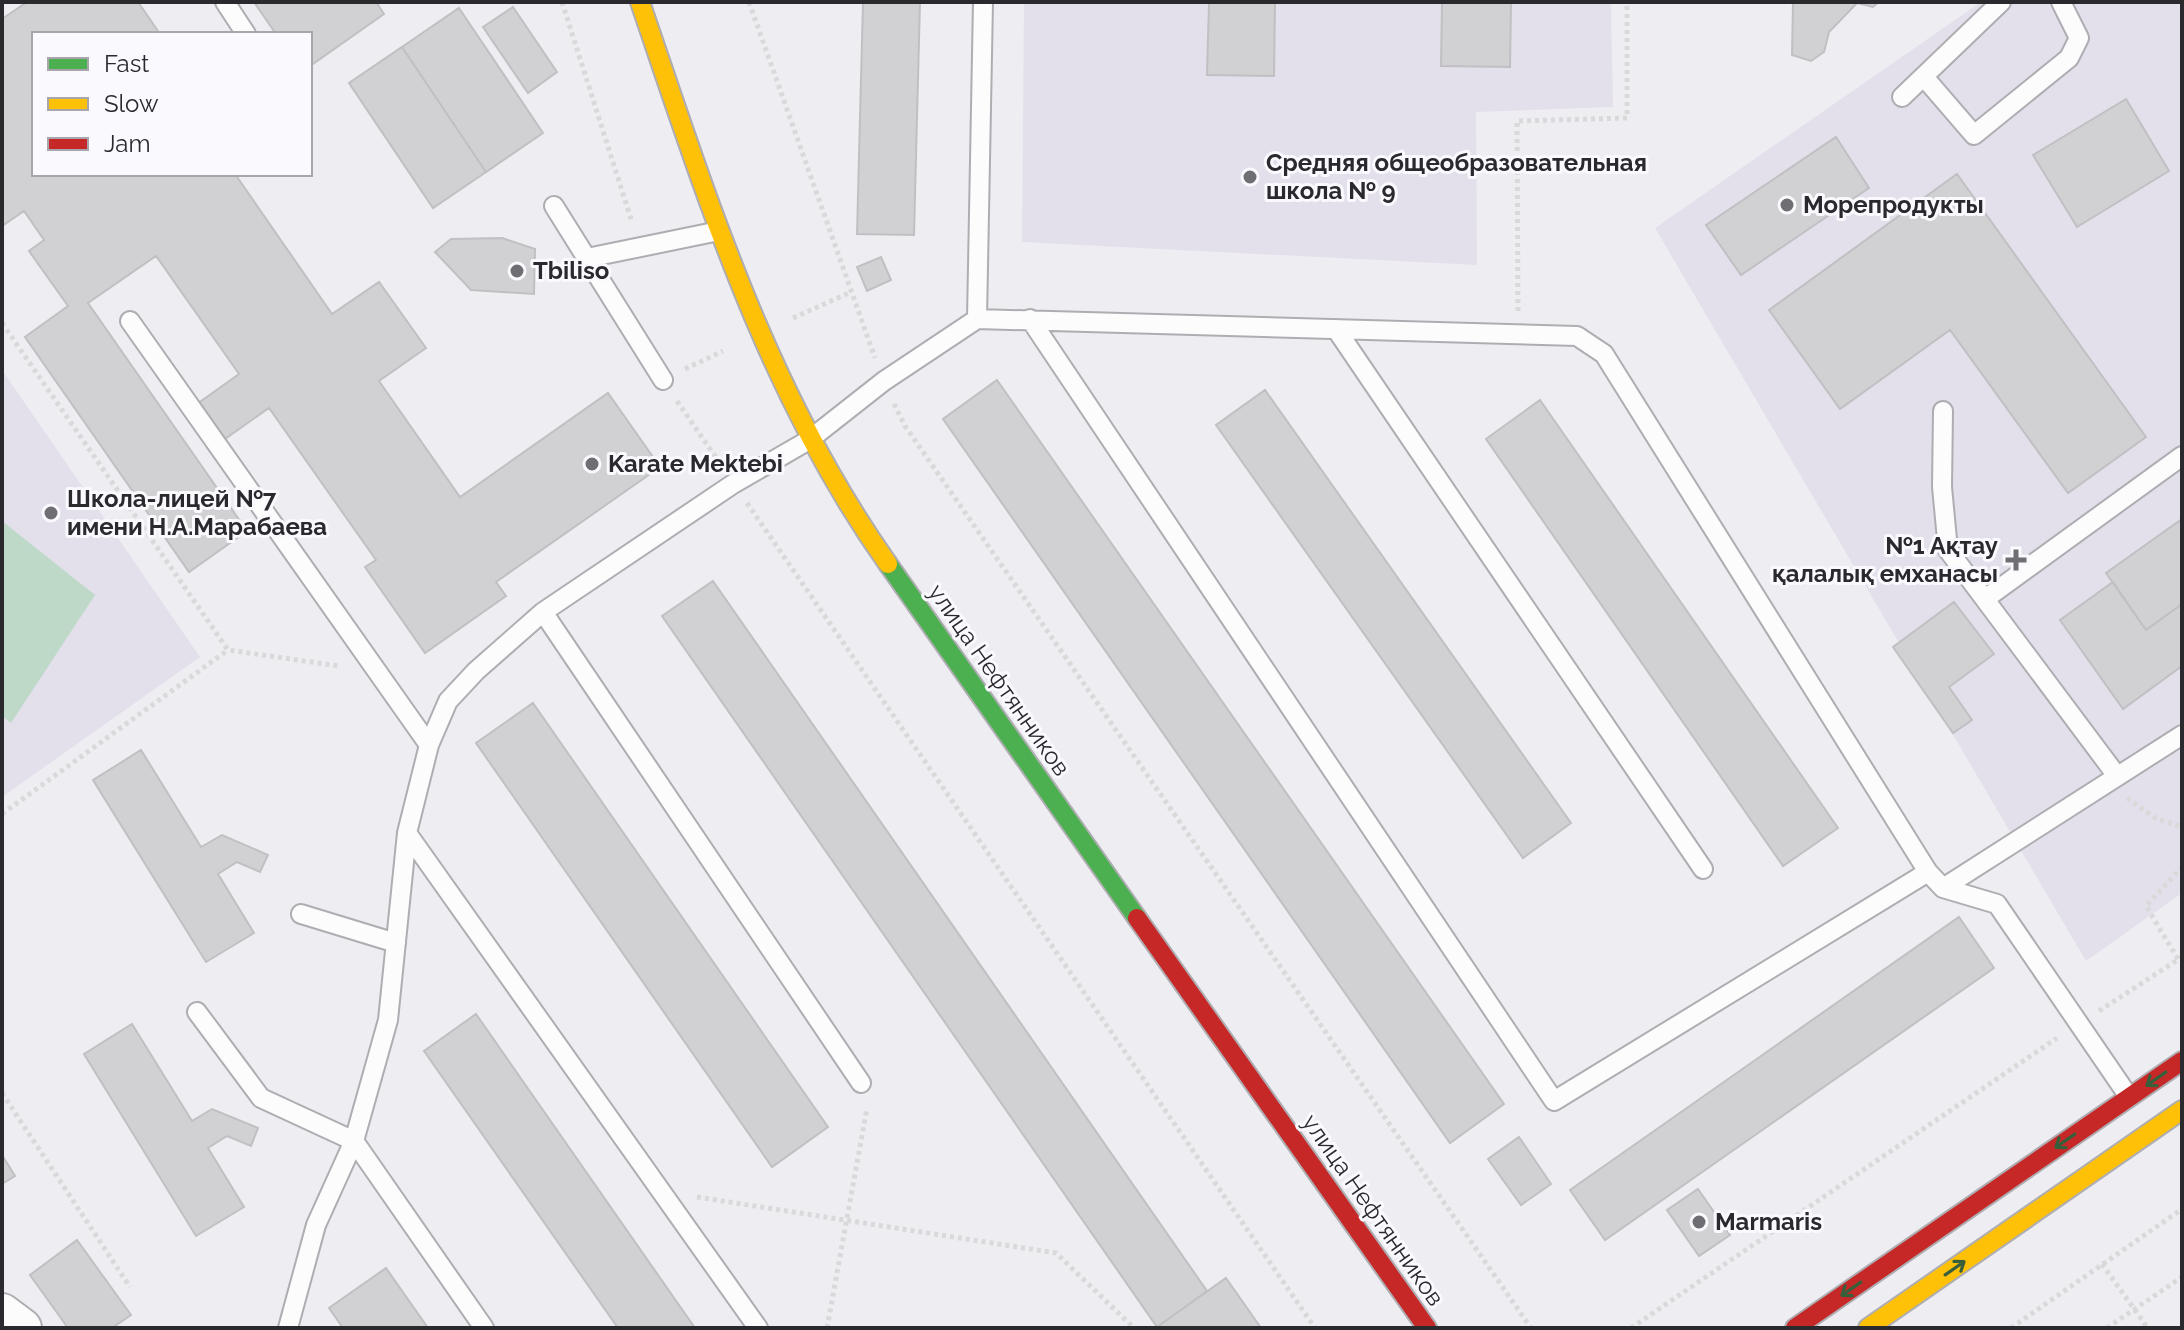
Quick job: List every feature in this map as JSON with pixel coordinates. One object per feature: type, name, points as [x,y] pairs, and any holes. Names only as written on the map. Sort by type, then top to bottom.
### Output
[{"type":"street","name":"улица Нефтянников","points":[[640,2],[719,231],[759,335],[809,440],[873,543],[1427,1328]]},
{"type":"street","points":[[1795,1328],[2182,1061]]},
{"type":"street","points":[[1868,1328],[2182,1110]]},
{"type":"street","points":[[2,1313],[22,1328]]},
{"type":"lane","points":[[225,2],[245,32]]},
{"type":"lane","points":[[977,319],[983,2]]},
{"type":"lane","points":[[1902,97],[2001,2]]},
{"type":"lane","points":[[1924,77],[1974,135],[2069,58],[2079,38],[2061,2]]},
{"type":"lane","points":[[554,206],[663,380]]},
{"type":"lane","points":[[587,258],[719,231]]},
{"type":"lane","points":[[288,1328],[316,1225],[354,1141],[388,1020],[407,833],[429,745],[448,701],[476,671],[543,612],[733,484],[809,440],[884,381],[977,319],[1518,332],[1577,336],[1604,354],[1928,872],[1943,888],[1997,904],[2129,1097]]},
{"type":"lane","points":[[1030,319],[1554,1101],[1928,872]]},
{"type":"lane","points":[[130,321],[429,745]]},
{"type":"lane","points":[[1336,329],[1703,869]]},
{"type":"lane","points":[[1943,411],[1942,487],[1948,550],[2112,780]]},
{"type":"lane","points":[[1985,599],[2182,456]]},
{"type":"lane","points":[[543,612],[861,1083]]},
{"type":"lane","points":[[1943,888],[2182,735]]},
{"type":"lane","points":[[407,833],[758,1328]]},
{"type":"lane","points":[[301,914],[396,943]]},
{"type":"lane","points":[[197,1012],[261,1098],[354,1141],[484,1328]]},
{"type":"path","points":[[562,2],[640,246]]},
{"type":"path","points":[[752,2],[753,15],[884,381],[914,440],[1531,1328]]},
{"type":"path","points":[[1518,332],[1517,121],[1627,118],[1627,2]]},
{"type":"path","points":[[2,323],[228,650]]},
{"type":"path","points":[[663,380],[1315,1328]]},
{"type":"path","points":[[2,814],[228,650],[376,671]]},
{"type":"path","points":[[2112,780],[2157,819],[2182,827]]},
{"type":"path","points":[[1631,1328],[2180,958],[2146,906],[2182,867]]},
{"type":"path","points":[[827,1328],[868,1110],[861,1083]]},
{"type":"path","points":[[2,1093],[130,1287]]},
{"type":"path","points":[[661,1191],[1056,1253],[1134,1328]]},
{"type":"path","points":[[2011,1328],[2182,1209]]},
{"type":"path","points":[[2102,1264],[2147,1327]]},
{"type":"path","points":[[2107,1328],[2182,1277]]},
{"type":"shaded area","name":"Средняя общеобразовательная школа № 9","points":[[1024,2],[1611,2],[1613,107],[1476,112],[1477,265],[1022,242]]},
{"type":"shaded area","name":"№1 Ақтау қалалық емханасы","points":[[1981,2],[2182,2],[2182,893],[2086,961],[1655,228]]},
{"type":"shaded area","name":"Школа-лицей №7 имени Н.А.Марабаева","points":[[2,370],[200,657],[2,797]]},
{"type":"green space","points":[[2,521],[95,595],[11,723],[2,716]]},
{"type":"building","points":[[27,2],[138,2],[159,32],[32,32],[32,176],[236,176],[332,314],[379,282],[426,348],[379,381],[460,497],[608,393],[660,467],[496,582],[506,596],[425,653],[365,567],[376,560],[269,408],[222,441],[197,404],[239,374],[156,256],[88,303],[247,531],[189,572],[25,337],[68,306],[29,251],[44,240],[24,211],[2,226],[2,19]]},
{"type":"building","points":[[254,2],[376,2],[384,14],[312,65],[312,32],[275,32]]},
{"type":"building","points":[[863,2],[920,2],[914,235],[857,234]]},
{"type":"building","points":[[1209,2],[1275,2],[1274,76],[1207,75]]},
{"type":"building","points":[[1442,2],[1511,2],[1510,67],[1441,66]]},
{"type":"building","points":[[1793,2],[1879,2],[1873,7],[1857,3],[1829,32],[1824,52],[1811,61],[1792,55]]},
{"type":"building","points":[[513,7],[557,72],[528,93],[483,27]]},
{"type":"building","points":[[459,8],[543,133],[486,172],[402,47]]},
{"type":"building","points":[[402,47],[486,172],[433,208],[349,83]]},
{"type":"building","points":[[2126,99],[2169,171],[2077,227],[2033,155]]},
{"type":"building","points":[[1836,137],[1869,188],[1741,275],[1706,225]]},
{"type":"building","points":[[1957,174],[2146,437],[2068,493],[1950,330],[1840,409],[1769,310]]},
{"type":"building","points":[[502,238],[535,249],[534,294],[471,290],[435,252],[451,239]]},
{"type":"building","points":[[881,257],[891,280],[867,291],[857,267]]},
{"type":"building","points":[[997,380],[1504,1104],[1450,1143],[943,419]]},
{"type":"building","points":[[1265,390],[1571,823],[1523,858],[1216,425]]},
{"type":"building","points":[[1540,400],[1838,828],[1783,866],[1486,439]]},
{"type":"building","points":[[2182,519],[2182,604],[2146,630],[2106,573]]},
{"type":"building","points":[[713,581],[1207,1291],[1157,1327],[662,616]]},
{"type":"building","points":[[2113,582],[2146,630],[2182,604],[2182,666],[2123,709],[2060,620]]},
{"type":"building","points":[[1954,602],[1994,654],[1949,687],[1972,720],[1953,733],[1893,647]]},
{"type":"building","points":[[533,703],[828,1127],[772,1167],[476,743]]},
{"type":"building","points":[[141,750],[201,847],[222,835],[268,855],[260,872],[237,862],[218,874],[254,933],[206,962],[93,780]]},
{"type":"building","points":[[1959,917],[1994,968],[1605,1240],[1570,1190]]},
{"type":"building","points":[[476,1014],[695,1328],[618,1328],[424,1051]]},
{"type":"building","points":[[132,1024],[192,1121],[212,1109],[258,1128],[251,1146],[227,1136],[208,1148],[244,1207],[196,1236],[84,1054]]},
{"type":"building","points":[[1519,1137],[1551,1184],[1521,1205],[1488,1159]]},
{"type":"building","points":[[2,1155],[15,1176],[2,1184]]},
{"type":"building","name":"Marmaris","points":[[1698,1189],[1730,1235],[1699,1256],[1667,1210]]},
{"type":"building","points":[[77,1240],[131,1315],[112,1328],[68,1328],[30,1275]]},
{"type":"building","points":[[386,1268],[428,1328],[343,1328],[329,1308]]},
{"type":"building","points":[[1226,1278],[1261,1328],[1157,1328],[1157,1327]]},
{"type":"traffic: fast","points":[[888,564],[1137,918]]},
{"type":"traffic: slow","points":[[640,2],[716,221],[774,363],[845,499],[888,564]]},
{"type":"traffic: slow","points":[[1868,1328],[2182,1110]]},
{"type":"traffic: jam","points":[[1137,918],[1427,1328]]},
{"type":"traffic: jam","points":[[1795,1328],[2182,1061]]},
{"type":"place","name":"Средняя общеобразовательная школа № 9","points":[[1250,177]]},
{"type":"place","name":"Морепродукты","points":[[1787,205]]},
{"type":"place","name":"Tbiliso","points":[[517,271]]},
{"type":"place","name":"Karate Mektebi","points":[[592,464]]},
{"type":"place","name":"Школа-лицей №7 имени Н.А.Марабаева","points":[[51,513]]},
{"type":"place","name":"№1 Ақтау қалалық емханасы","points":[[2016,560]]},
{"type":"place","name":"Marmaris","points":[[1699,1222]]}]
